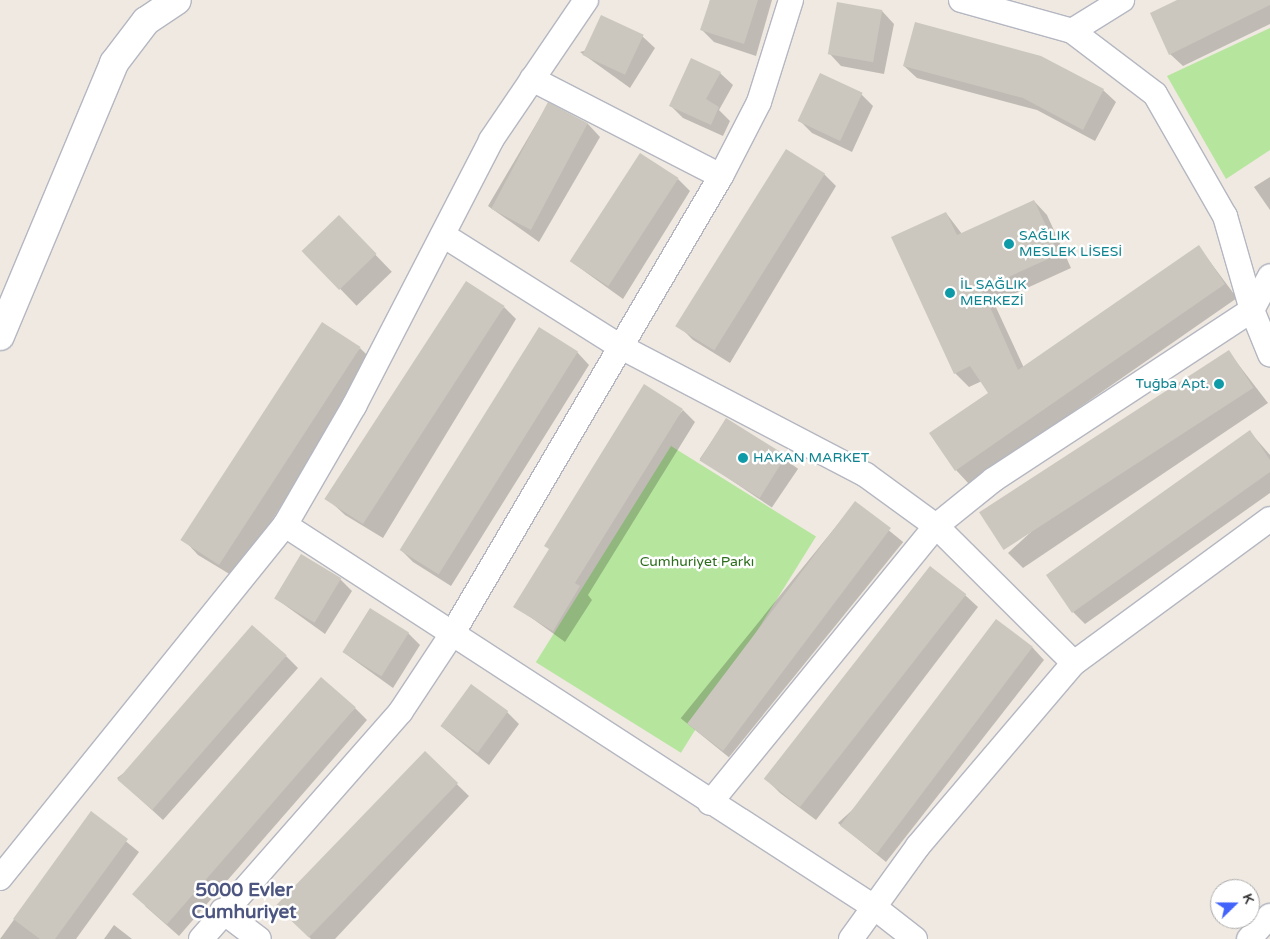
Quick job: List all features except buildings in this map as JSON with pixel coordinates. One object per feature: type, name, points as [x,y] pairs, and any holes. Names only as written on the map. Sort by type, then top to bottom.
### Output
[{"type":"street","points":[[0,336],[114,63],[146,21],[177,0]]},
{"type":"street","points":[[0,878],[285,526],[354,406],[491,140],[586,0]]},
{"type":"street","points":[[202,939],[222,911],[401,711],[454,631],[721,176],[759,102],[791,0]]},
{"type":"street","points":[[961,0],[997,6],[1072,31],[1156,94],[1225,216],[1252,310],[1270,354]]},
{"type":"street","points":[[1072,31],[1122,0]]},
{"type":"street","points":[[532,79],[721,176]]},
{"type":"street","points":[[443,235],[622,347],[866,475],[936,526],[1074,663]]},
{"type":"street","points":[[710,803],[936,526],[993,480],[1252,310],[1270,276]]},
{"type":"street","points":[[851,939],[918,846],[1074,663],[1270,519]]},
{"type":"street","points":[[285,526],[454,631],[710,803],[874,907],[915,939]]},
{"type":"street","points":[[222,911],[259,939]]},
{"type":"street","points":[[1249,939],[1270,916]]},
{"type":"green space","points":[[1270,28],[1270,150],[1226,179],[1167,76]]},
{"type":"green space","name":"Cumhuriyet Parkı","points":[[671,446],[816,537],[681,753],[536,662]]},
{"type":"place","name":"SAĞLIK MESLEK LİSESİ","points":[[1009,244]]},
{"type":"place","name":"İL SAĞLIK MERKEZİ","points":[[950,293]]},
{"type":"place","name":"Tuğba Apt.","points":[[1219,384]]},
{"type":"place","name":"HAKAN MARKET","points":[[743,458]]},
{"type":"district","name":"5000 Evler Cumhuriyet","points":[[244,902]]}]
